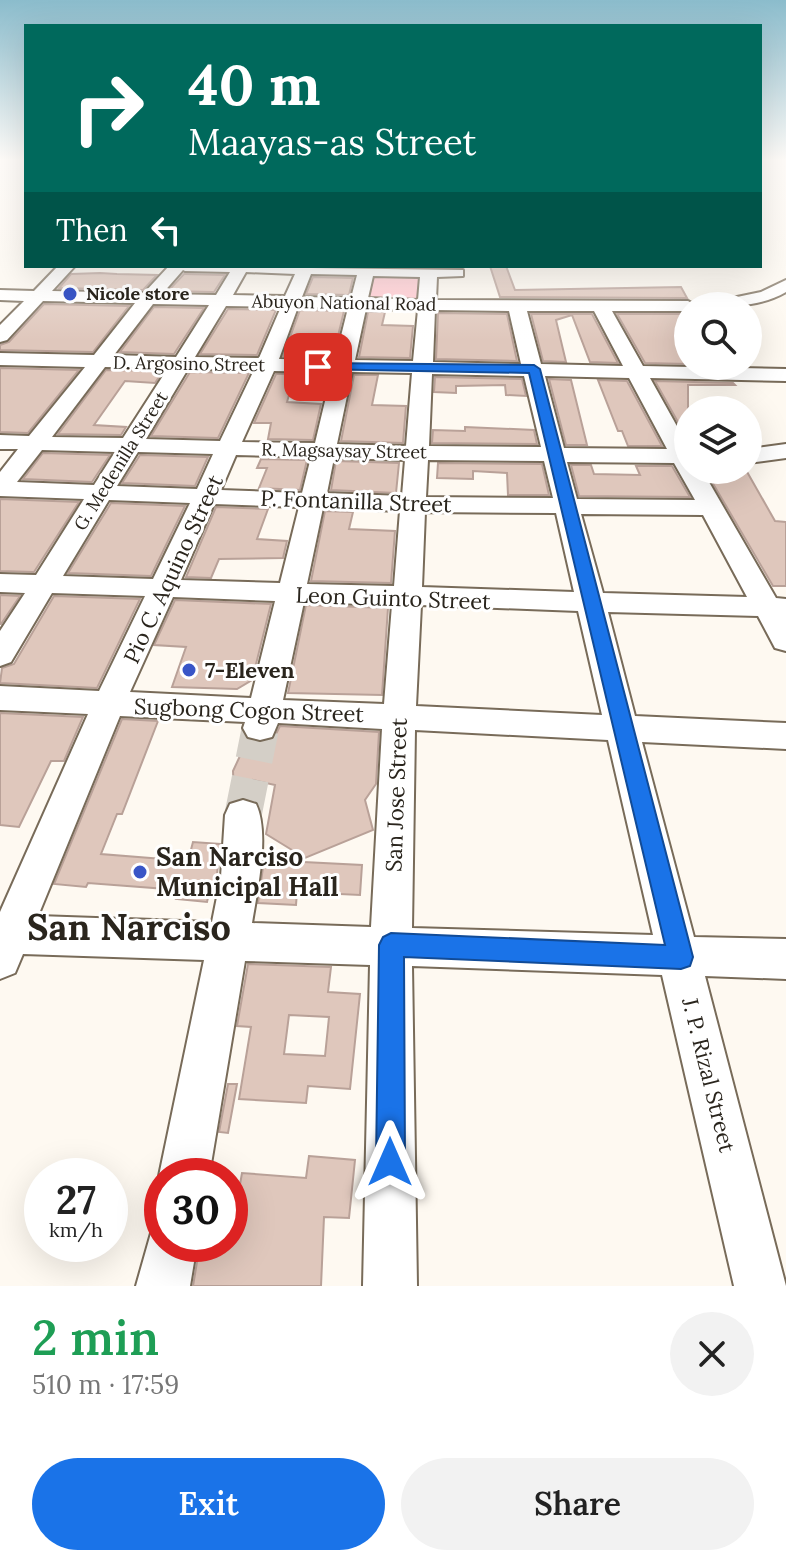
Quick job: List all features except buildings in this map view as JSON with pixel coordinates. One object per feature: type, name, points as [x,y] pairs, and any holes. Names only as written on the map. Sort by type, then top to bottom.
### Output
[{"type":"street","points":[[0,336],[65,268]]},
{"type":"street","points":[[0,489],[148,299],[176,268]]},
{"type":"street","points":[[241,268],[367,268],[457,273]]},
{"type":"street","name":"G. Medenilla Street","points":[[0,655],[241,268]]},
{"type":"street","name":"Pio C. Aquino Street","points":[[3,943],[109,704],[208,497],[305,268]]},
{"type":"street","points":[[262,721],[367,268]]},
{"type":"street","name":"San Jose Street","points":[[390,1286],[391,945],[399,717],[429,272]]},
{"type":"street","points":[[762,297],[786,285]]},
{"type":"street","name":"Abuyon National Road","points":[[0,295],[358,304],[674,306]]},
{"type":"street","name":"J. P. Rizal Street","points":[[517,306],[761,1286]]},
{"type":"street","points":[[600,306],[674,439]]},
{"type":"street","name":"D. Argosino Street","points":[[0,359],[786,375]]},
{"type":"street","name":"R. Magsaysay Street","points":[[0,442],[554,454],[674,461]]},
{"type":"street","points":[[762,454],[786,451]]},
{"type":"street","points":[[699,484],[776,607],[786,641]]},
{"type":"street","name":"P. Fontanilla Street","points":[[0,489],[415,504],[712,508]]},
{"type":"street","name":"Leon Guinto Street","points":[[0,583],[407,599],[776,607]]},
{"type":"street","name":"Sugbong Cogon Street","points":[[0,698],[109,704],[262,721],[399,717],[786,736]]},
{"type":"street","points":[[187,1158],[227,942],[244,826]]},
{"type":"street","points":[[3,943],[391,945],[786,959]]},
{"type":"street","points":[[163,1286],[168,1262]]},
{"type":"shaded area","points":[[374,272],[425,273],[422,301],[369,300]]},
{"type":"tunnel","points":[[243,815],[260,730]]},
{"type":"place","name":"Nicole store","points":[[70,294]]},
{"type":"place","name":"7-Eleven","points":[[189,670]]},
{"type":"place","name":"San Narciso Municipal Hall","points":[[140,872]]},
{"type":"district","name":"San Narciso","points":[[129,927]]},
{"type":"route","points":[[318,367],[534,369],[681,957],[391,945],[390,1162]]}]
